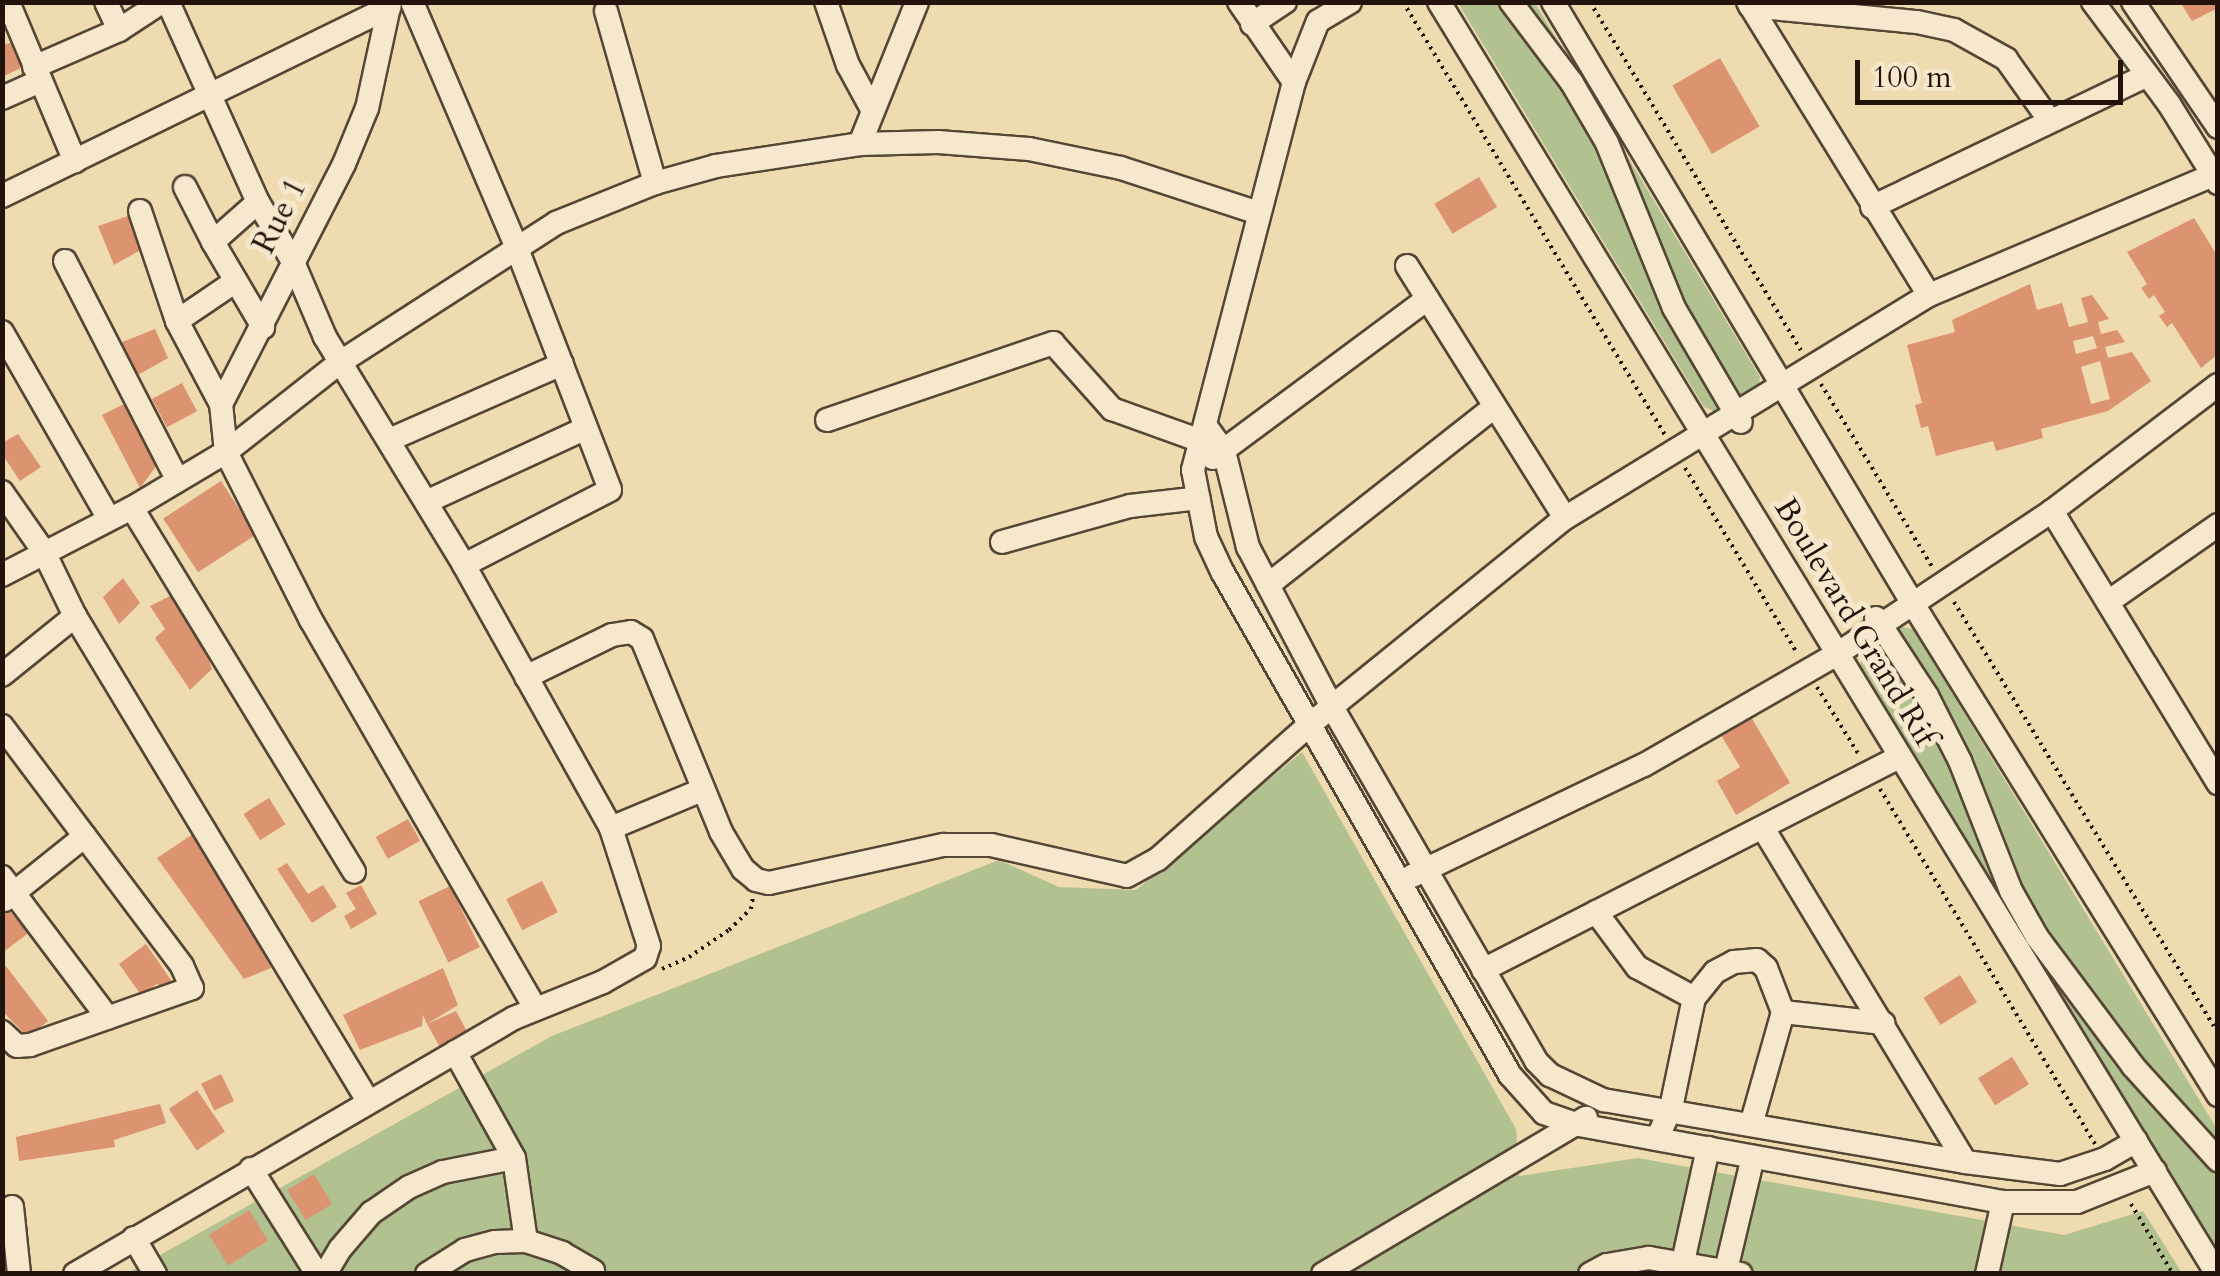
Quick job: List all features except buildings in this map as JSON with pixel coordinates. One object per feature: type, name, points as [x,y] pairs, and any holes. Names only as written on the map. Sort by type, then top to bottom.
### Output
[{"type":"street","points":[[8,2],[74,160]]},
{"type":"street","points":[[106,2],[119,30]]},
{"type":"street","points":[[2,98],[165,2],[258,202],[293,262],[339,362],[464,564],[610,828],[650,946],[639,962],[536,1009],[455,1052],[76,1274]]},
{"type":"street","points":[[826,2],[848,66],[873,111]]},
{"type":"street","points":[[860,144],[916,2]]},
{"type":"street","points":[[1239,2],[1294,82]]},
{"type":"street","points":[[1252,24],[1285,2]]},
{"type":"street","points":[[1350,2],[1318,22],[1294,82],[1193,470],[1206,537],[1223,574],[1526,1098],[1544,1113],[1579,1125],[2004,1202],[2077,1202],[2155,1171]]},
{"type":"street","name":"Boulevard Grand Rif","points":[[1438,2],[1898,758],[2218,1274]]},
{"type":"street","points":[[1511,2],[1572,83],[1607,143],[1674,308],[1738,417]]},
{"type":"street","name":"Boulevard Grand Rif","points":[[1553,2],[1913,604],[2216,1091]]},
{"type":"street","points":[[526,677],[612,635],[631,632],[642,639],[702,790],[742,869],[756,880],[769,883],[944,845],[991,846],[1127,876],[1158,859],[1308,726],[1565,518],[1702,432],[1738,417],[1781,385],[1929,295],[2216,177],[2148,75],[2093,2]]},
{"type":"street","points":[[2133,2],[2218,127]]},
{"type":"street","points":[[2,196],[397,4],[516,246],[610,490],[464,564]]},
{"type":"street","name":"Rue 1","points":[[220,404],[263,327],[367,108],[397,4]]},
{"type":"street","points":[[1749,4],[1929,295]]},
{"type":"street","points":[[1749,4],[1918,22],[1954,30],[2006,59],[2050,121]]},
{"type":"street","points":[[606,12],[655,182]]},
{"type":"street","points":[[1872,207],[2148,75]]},
{"type":"street","points":[[2,575],[132,508],[226,452],[339,362],[516,246],[556,223],[655,182],[716,166],[860,144],[938,142],[1029,149],[1121,168],[1259,213]]},
{"type":"street","points":[[186,187],[263,327]]},
{"type":"street","points":[[213,242],[258,202]]},
{"type":"street","points":[[140,210],[177,320],[220,404],[226,452],[311,620],[536,1009]]},
{"type":"street","points":[[66,262],[178,479]]},
{"type":"street","points":[[1407,266],[1565,518]]},
{"type":"street","points":[[177,320],[236,281]]},
{"type":"street","points":[[1193,470],[1427,299]]},
{"type":"street","points":[[2,332],[109,519]]},
{"type":"street","points":[[827,420],[1053,343],[1112,409],[1203,433],[1224,451],[1248,546],[1332,707],[1536,1061],[1566,1085],[1603,1100],[1671,1108],[1966,1162],[2060,1174],[2105,1160],[2136,1140]]},
{"type":"street","points":[[389,440],[562,364]]},
{"type":"street","points":[[1398,882],[1644,765],[1808,672],[2052,511],[2218,385]]},
{"type":"street","points":[[1268,585],[1493,408]]},
{"type":"street","points":[[426,502],[586,428]]},
{"type":"street","points":[[2,492],[44,552],[75,616],[368,1101]]},
{"type":"street","points":[[1002,542],[1130,506],[1199,498]]},
{"type":"street","points":[[132,508],[354,870]]},
{"type":"street","points":[[2052,511],[2218,783]]},
{"type":"street","points":[[2108,602],[2218,525]]},
{"type":"street","points":[[2,674],[75,616]]},
{"type":"street","points":[[1879,622],[1927,696],[1960,762],[2011,891],[2037,937],[2133,1066],[2218,1160]]},
{"type":"street","points":[[2,726],[182,966],[192,988],[30,1045],[17,1046],[2,1032]]},
{"type":"street","points":[[1484,970],[1898,758]]},
{"type":"street","points":[[610,828],[702,790]]},
{"type":"street","points":[[1763,828],[1966,1162]]},
{"type":"street","points":[[85,836],[6,890],[108,1018]]},
{"type":"street","points":[[1596,912],[1637,967],[1694,998]]},
{"type":"street","points":[[1657,1139],[1671,1108],[1694,998],[1715,972],[1744,958],[1756,960],[1773,979],[1784,1012],[1751,1125]]},
{"type":"street","points":[[1784,1012],[1883,1023]]},
{"type":"street","points":[[455,1052],[514,1158],[526,1241]]},
{"type":"street","points":[[1322,1274],[1579,1125],[1603,1100]]},
{"type":"street","points":[[1682,1262],[1708,1148]]},
{"type":"street","points":[[1590,1274],[1606,1265],[1649,1258],[1734,1272],[1753,1156]]},
{"type":"street","points":[[326,1274],[340,1248],[372,1213],[409,1186],[443,1172],[514,1158]]},
{"type":"street","points":[[251,1169],[318,1274]]},
{"type":"street","points":[[1987,1274],[2004,1202]]},
{"type":"street","points":[[12,1207],[19,1274]]},
{"type":"street","points":[[134,1238],[154,1274]]},
{"type":"street","points":[[427,1274],[465,1250],[495,1242],[526,1241],[562,1253],[593,1271]]},
{"type":"path","points":[[1403,2],[2105,1160]]},
{"type":"path","points":[[1590,2],[2218,1033]]},
{"type":"path","points":[[639,962],[666,968],[712,944],[751,909],[756,880]]},
{"type":"path","points":[[2120,1186],[2174,1274]]},
{"type":"green space","points":[[1458,3],[1535,3],[1760,377],[1759,384],[1716,412],[1704,407]]},
{"type":"green space","points":[[1901,627],[1913,629],[2217,1129],[2217,1258],[1860,666],[1862,652]]},
{"type":"green space","points":[[1302,752],[1516,1129],[1519,1176],[1638,1158],[2064,1235],[2143,1211],[2182,1273],[126,1274],[552,1036],[999,860],[1059,887],[1136,890]]}]
